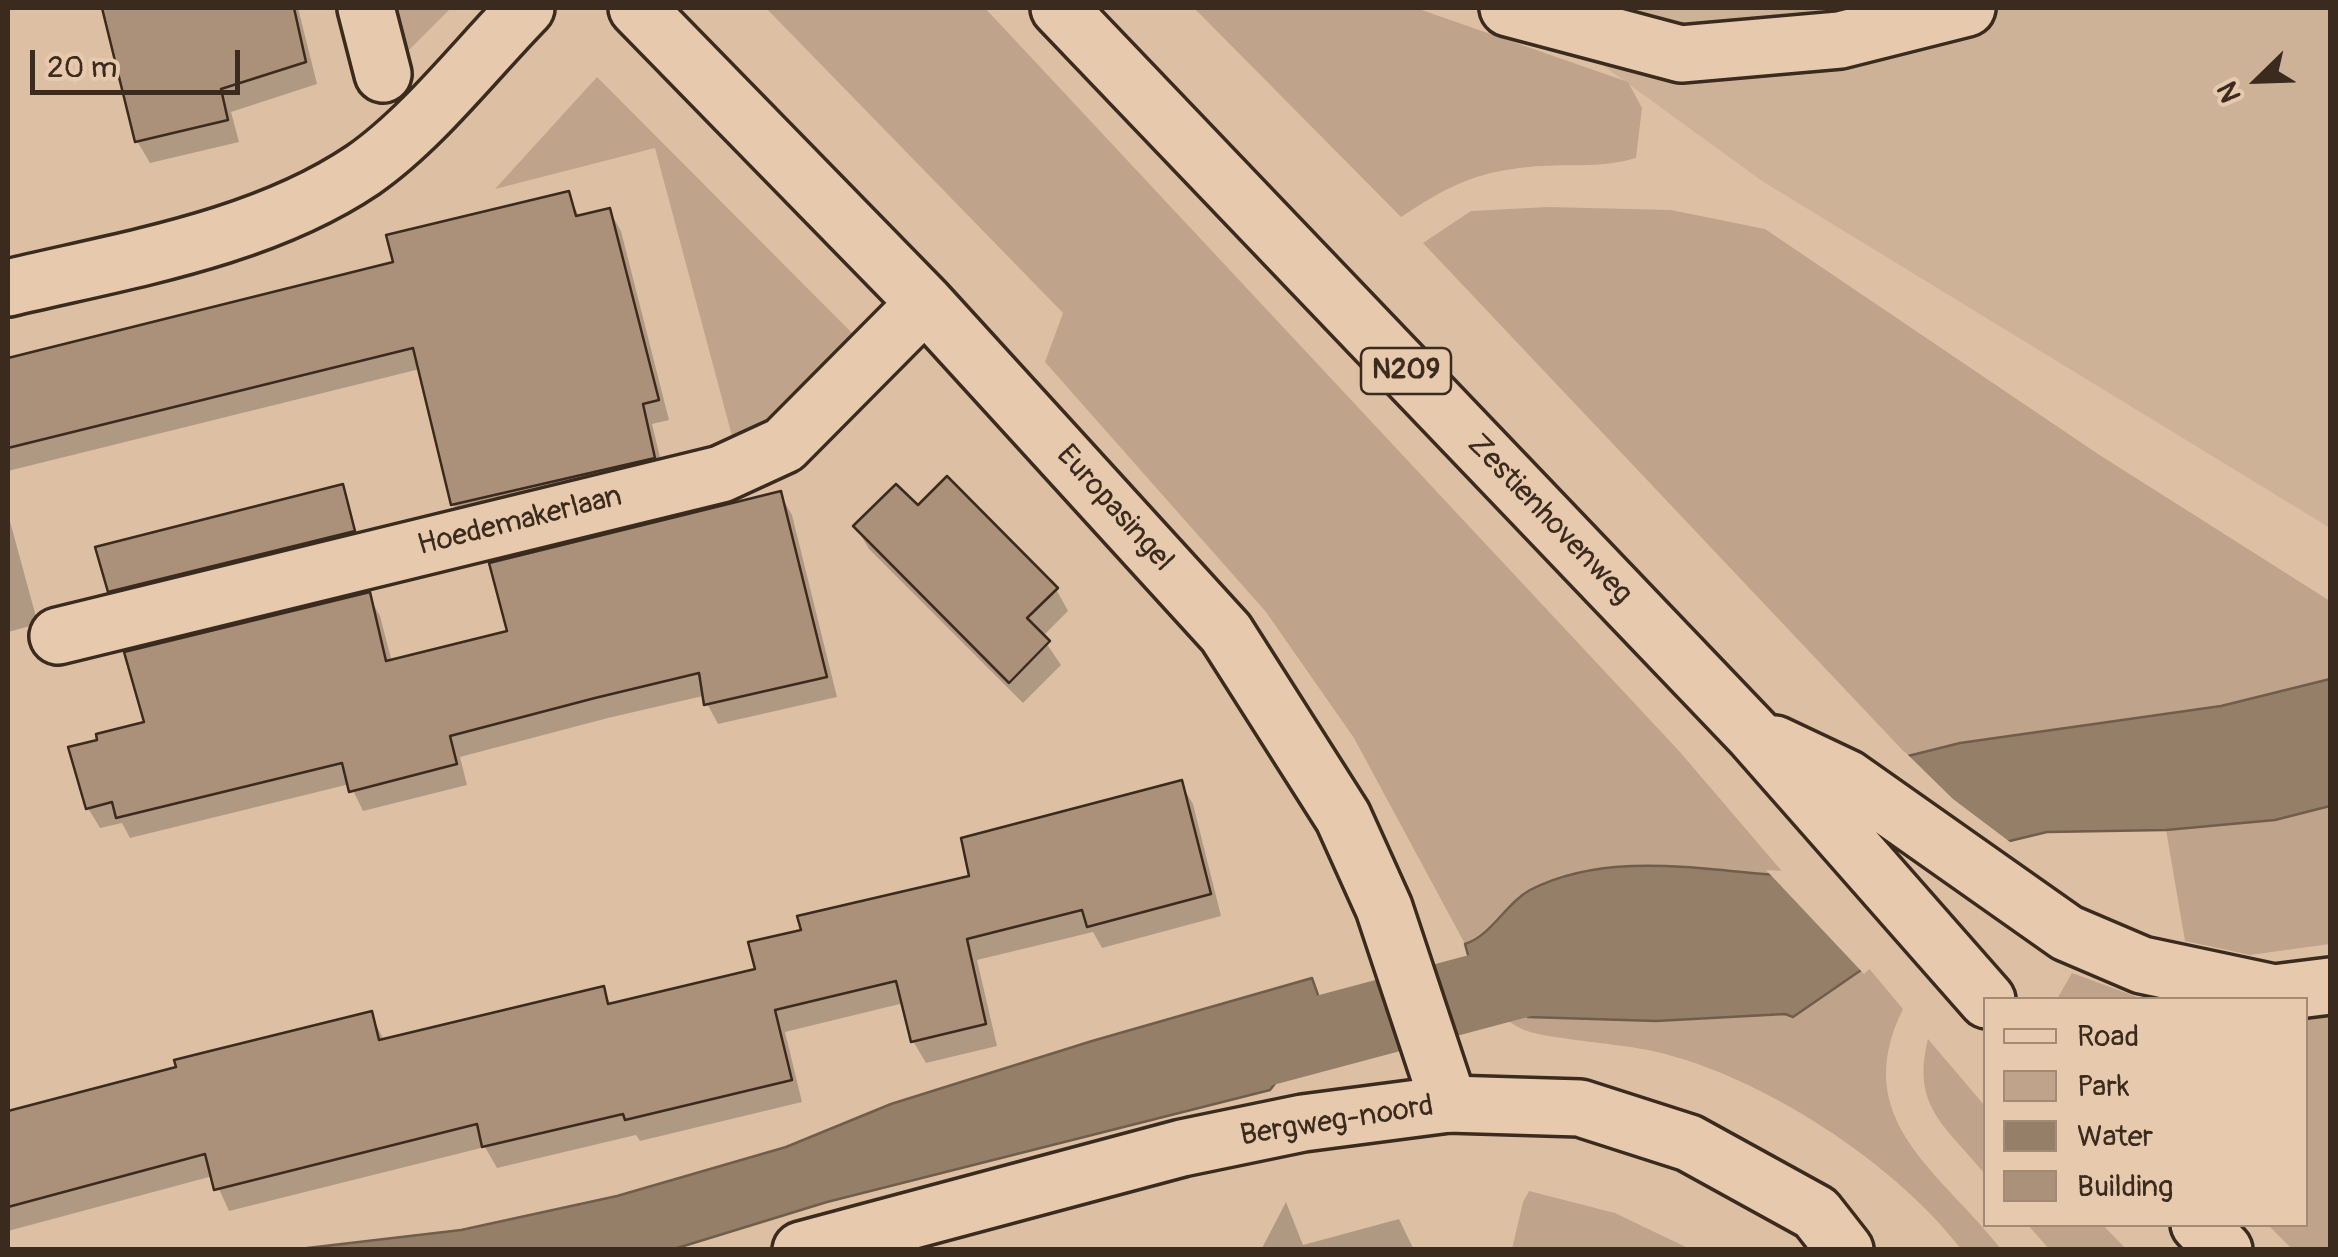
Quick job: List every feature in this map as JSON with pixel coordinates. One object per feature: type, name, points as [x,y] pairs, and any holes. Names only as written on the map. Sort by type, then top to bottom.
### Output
[{"type":"street","points":[[366,8],[383,74]]},
{"type":"street","points":[[8,288],[268,219],[361,171],[391,147],[526,8]]},
{"type":"street","name":"Europasingel","points":[[637,8],[926,303],[1226,633],[1343,818],[1384,908],[1449,1104]]},
{"type":"street","name":"Zestienhovenweg","points":[[1059,8],[1753,734],[1984,997]]},
{"type":"street","points":[[1508,8],[1682,54],[1840,40],[1967,8]]},
{"type":"street","name":"Hoedemakerlaan","points":[[58,636],[721,474],[784,445],[926,303]]},
{"type":"street","name":"N209","points":[[1753,734],[1847,778],[2067,932],[2142,965],[2274,993],[2330,986]]},
{"type":"street","name":"Bergweg-noord","points":[[801,1250],[1182,1148],[1303,1123],[1449,1104],[1580,1108],[1689,1144],[1816,1213],[1845,1250]]},
{"type":"street","points":[[2203,1227],[2224,1250]]},
{"type":"shaded area","points":[[1524,8],[2330,8],[2330,528],[1762,181]]},
{"type":"green space","points":[[385,8],[451,8],[398,61]]},
{"type":"green space","points":[[766,8],[985,8],[1680,752],[1786,876],[1622,865],[1577,872],[1465,944],[1354,738],[1266,612],[1045,362],[1063,313]]},
{"type":"green space","points":[[1194,8],[1416,8],[1628,82],[1642,108],[1636,158],[1529,167],[1476,177],[1401,217]]},
{"type":"green space","points":[[597,77],[860,341],[785,409],[732,436],[655,148],[495,189]]},
{"type":"green space","points":[[1548,207],[1671,210],[1765,229],[2098,454],[2330,601],[2330,679],[2221,706],[1960,743],[1908,756],[1423,243],[1471,211]]},
{"type":"green space","points":[[2330,806],[2330,944],[2250,955],[2185,941],[2166,830],[2275,820]]},
{"type":"green space","points":[[1867,966],[1903,1009],[1889,1048],[1886,1082],[1893,1113],[1928,1168],[2001,1249],[1961,1249],[1901,1185],[1864,1155],[1740,1081],[1657,1052],[1532,1033],[1494,1009],[1475,981],[1484,979],[1529,1017],[1793,1017]]},
{"type":"green space","points":[[2072,973],[2138,997],[2058,997]]},
{"type":"green space","points":[[2330,1014],[2330,1249],[2292,1249],[2270,1227],[2308,1227],[2308,1017]]},
{"type":"green space","points":[[1928,1039],[1983,1104],[1983,1172],[1935,1114],[1924,1082]]},
{"type":"green space","points":[[1529,1191],[1615,1213],[1690,1249],[1512,1249]]},
{"type":"green space","points":[[2030,1227],[2105,1227],[2126,1249],[2049,1249]]},
{"type":"water","points":[[2330,679],[2330,806],[2275,820],[2166,830],[2047,832],[1993,845],[1867,966],[1793,1017],[1785,1014],[1656,1021],[1528,1017],[1484,979],[1475,981],[1465,944],[1483,934],[1521,896],[1560,878],[1623,866],[1689,867],[1786,876],[1908,756],[1960,743],[2221,706]]},
{"type":"water","points":[[1312,978],[1326,1018],[1270,1090],[827,1202],[674,1249],[299,1249],[461,1230],[617,1196],[786,1147],[891,1104]]},
{"type":"pier","points":[[1905,752],[1953,799],[2014,845],[1995,850],[1864,974],[1766,870],[1785,871]]},
{"type":"building","points":[[102,8],[294,8],[306,62],[221,89],[228,120],[135,142]]},
{"type":"building","points":[[569,191],[576,216],[610,208],[659,400],[643,404],[655,458],[451,505],[413,348],[8,448],[8,358],[393,262],[386,235]]},
{"type":"building","points":[[947,476],[1058,588],[1027,618],[1050,641],[1009,683],[853,526],[896,484],[918,505]]},
{"type":"building","points":[[343,484],[355,531],[108,592],[95,547]]},
{"type":"building","points":[[781,491],[827,677],[704,705],[699,673],[595,698],[450,736],[457,764],[349,792],[342,763],[116,818],[112,802],[86,809],[68,747],[97,740],[96,734],[144,722],[124,652],[370,592],[386,661],[507,631],[489,563]]},
{"type":"building","points":[[1182,780],[1211,894],[1087,927],[1082,910],[967,939],[986,1024],[911,1042],[896,981],[775,1010],[792,1080],[625,1120],[623,1114],[482,1147],[477,1124],[214,1190],[205,1154],[8,1207],[8,1111],[176,1067],[174,1060],[372,1011],[379,1040],[604,986],[608,1004],[755,969],[748,942],[801,930],[797,916],[969,876],[961,838]]},
{"type":"waterway","points":[[1210,1063],[1592,961]]}]
